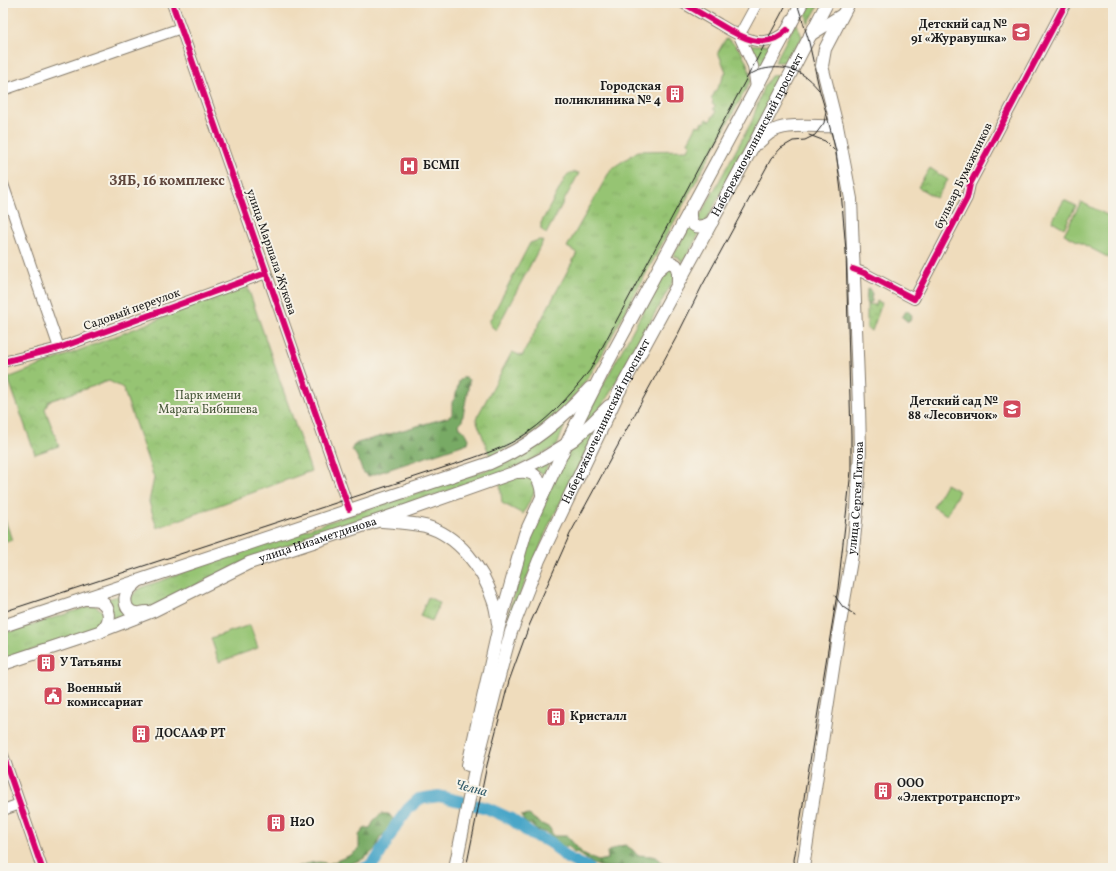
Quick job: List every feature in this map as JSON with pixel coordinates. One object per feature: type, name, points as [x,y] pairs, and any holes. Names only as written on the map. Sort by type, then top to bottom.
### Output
[{"type":"main road","name":"Набережночелнинский проспект","points":[[446,868],[454,850],[499,626],[525,534],[542,494],[601,375],[802,3]]},
{"type":"main road","name":"Набережночелнинский проспект","points":[[470,773],[511,632],[550,535],[618,394],[751,150],[827,3]]},
{"type":"main road","name":"улица Сергея Титова","points":[[803,868],[839,629],[853,549],[857,511],[860,451],[859,406],[850,199],[837,126],[822,66],[825,49],[849,3]]},
{"type":"main road","points":[[810,36],[843,14]]},
{"type":"main road","points":[[751,150],[768,134],[776,129],[796,126],[837,126]]},
{"type":"main road","points":[[690,210],[690,218],[693,224],[703,227],[712,222]]},
{"type":"main road","points":[[657,272],[666,263],[672,262],[676,265],[678,272],[678,285]]},
{"type":"main road","name":"улица Низаметдинова","points":[[3,626],[490,463],[508,455],[548,430],[571,409],[601,375]]},
{"type":"main road","name":"улица Низаметдинова","points":[[3,664],[99,632],[153,611],[249,563],[377,521],[516,472],[544,458],[566,444],[592,423],[618,394]]},
{"type":"main road","points":[[516,472],[525,471],[534,475],[541,485],[542,494]]},
{"type":"main road","points":[[377,521],[410,523],[426,527],[452,539],[463,548],[478,568],[493,600],[499,626]]},
{"type":"main road","points":[[140,580],[129,590],[125,597],[125,604],[129,610],[136,614],[153,611]]},
{"type":"main road","points":[[85,599],[98,600],[108,609],[109,617],[106,625],[99,632]]},
{"type":"main road","name":"Набережночелнинский проспект","points":[[454,850],[455,868]]},
{"type":"street","name":"улица Маршала Жукова","points":[[172,3],[349,509]]},
{"type":"street","points":[[683,3],[739,36],[751,40],[762,41],[773,39],[783,34],[787,30]]},
{"type":"street","points":[[739,36],[757,3]]},
{"type":"street","name":"бульвар Бумажников","points":[[854,269],[914,298],[967,198],[970,184],[1066,3]]},
{"type":"street","points":[[3,90],[181,28]]},
{"type":"street","points":[[739,36],[753,66],[756,88]]},
{"type":"street","points":[[3,184],[59,348]]},
{"type":"street","name":"Садовый переулок","points":[[3,362],[59,348],[266,272]]},
{"type":"street","points":[[3,755],[42,868]]},
{"type":"street","points":[[3,810],[20,804]]},
{"type":"green space","points":[[807,3],[820,3],[808,24],[805,7]]},
{"type":"green space","points":[[796,22],[802,37],[788,62],[775,62]]},
{"type":"green space","points":[[727,39],[741,51],[744,56],[749,68],[751,80],[598,362],[582,386],[551,419],[515,444],[490,456],[476,419],[512,352],[522,356],[577,253],[567,247],[611,169],[638,151],[688,150],[691,144],[688,142],[697,125],[700,126],[702,122],[705,123],[707,119],[710,121],[716,111],[713,109],[715,106],[712,104],[713,101],[711,99],[726,72],[718,52]]},
{"type":"green space","points":[[774,42],[761,67],[757,67],[748,45],[766,45]]},
{"type":"green space","points":[[784,75],[705,223],[700,222],[699,218],[752,121],[763,88],[771,76]]},
{"type":"green space","points":[[930,168],[948,180],[936,198],[918,187]]},
{"type":"green space","points":[[573,172],[579,173],[546,234],[541,229],[541,223],[567,175]]},
{"type":"green space","points":[[1064,200],[1076,206],[1064,228],[1052,221]]},
{"type":"green space","points":[[1081,202],[1113,218],[1113,260],[1064,234]]},
{"type":"green space","points":[[690,225],[701,230],[683,263],[678,257],[673,256]]},
{"type":"green space","points":[[539,240],[543,241],[496,330],[489,322],[530,243]]},
{"type":"green space","points":[[666,269],[671,269],[676,276],[606,400],[599,410],[578,431]]},
{"type":"green space","name":"Парк имени Марата Бибишева","points":[[247,285],[311,471],[157,528],[149,502],[154,478],[123,388],[109,381],[49,401],[45,409],[59,446],[35,454],[8,378]]},
{"type":"green space","points":[[867,289],[870,290],[872,294],[872,302],[868,304],[866,303]]},
{"type":"green space","points":[[877,301],[882,303],[872,331],[867,329],[867,304],[875,305]]},
{"type":"green space","points":[[907,310],[912,315],[910,321],[908,322],[902,317]]},
{"type":"green space","points":[[462,378],[469,380],[469,383],[462,421],[459,424],[460,428],[466,433],[469,439],[468,443],[369,476],[364,473],[357,456],[352,449],[353,446],[357,443],[449,417],[452,414],[452,402],[455,398],[459,381]]},
{"type":"green space","points":[[602,421],[549,525],[511,616],[508,615],[534,524],[567,451]]},
{"type":"green space","points":[[566,422],[557,446],[513,469],[254,557],[146,610],[132,607],[131,597],[138,590],[147,585],[175,576],[201,564],[496,467],[529,451]]},
{"type":"green space","points":[[550,460],[544,474],[532,469]]},
{"type":"green space","points":[[521,475],[530,476],[536,487],[523,514],[502,503],[500,484]]},
{"type":"green space","points":[[946,484],[959,491],[947,515],[933,507]]},
{"type":"green space","points":[[3,517],[12,540],[3,543]]},
{"type":"green space","points":[[122,595],[129,617],[113,624],[104,600]]},
{"type":"green space","points":[[428,597],[440,603],[432,621],[420,616]]},
{"type":"green space","points":[[94,605],[100,609],[105,616],[101,626],[3,660],[3,634]]},
{"type":"green space","points":[[250,625],[258,648],[219,662],[211,638]]},
{"type":"green space","points":[[381,814],[389,814],[393,819],[394,824],[389,831],[380,837],[376,848],[363,859],[339,868],[294,868],[318,862],[325,863],[326,865],[351,855],[359,849],[359,835],[365,828],[370,828],[375,819]]},
{"type":"green space","points":[[529,815],[550,828],[554,836],[567,836],[583,854],[598,861],[608,859],[607,852],[619,846],[625,845],[633,850],[637,855],[652,856],[661,861],[663,864],[685,866],[686,868],[601,867],[593,864],[577,852],[574,853],[568,846],[561,847],[554,838],[547,833],[536,830],[530,824],[526,824],[521,816]]},
{"type":"waterway","name":"Челна","points":[[365,868],[377,859],[396,825],[408,809],[419,799],[439,796],[487,808],[511,819],[532,835],[550,842],[567,858],[588,868]]},
{"type":"tram line","points":[[3,612],[473,458],[511,443],[537,426],[565,400],[590,370],[787,3]]},
{"type":"tram line","points":[[466,868],[487,765],[509,681],[529,626],[570,534],[771,159],[781,148],[793,141],[805,140],[815,135],[824,123],[826,112],[808,38],[797,3]]},
{"type":"tram line","points":[[748,76],[760,70],[773,68],[794,70],[810,80],[819,90]]},
{"type":"tram line","points":[[795,868],[794,860],[838,588],[851,471],[846,251],[836,151],[827,116]]},
{"type":"tram line","points":[[809,135],[825,141],[834,150]]},
{"type":"tram line","points":[[835,596],[843,607],[855,615]]},
{"type":"cycle path","points":[[172,3],[349,509]]},
{"type":"cycle path","points":[[683,3],[735,34],[753,40],[770,40],[779,37],[787,30]]},
{"type":"cycle path","points":[[853,269],[864,273],[914,299],[967,198],[970,184],[1066,3]]},
{"type":"cycle path","points":[[3,362],[59,348],[266,273]]},
{"type":"cycle path","points":[[3,755],[42,868]]},
{"type":"place","name":"Детский сад № 91 «Журавушка»","points":[[1021,32]]},
{"type":"place","name":"Городская поликлиника № 4","points":[[675,94]]},
{"type":"place","name":"БСМП","points":[[409,166]]},
{"type":"place","name":"Детский сад № 88 «Лесовичок»","points":[[1012,409]]},
{"type":"place","name":"У Татьяны","points":[[46,663]]},
{"type":"place","name":"Военный комиссариат","points":[[53,696]]},
{"type":"place","name":"Кристалл","points":[[556,717]]},
{"type":"place","name":"ДОСААФ РТ","points":[[141,734]]},
{"type":"place","name":"ООО «Электротранспорт»","points":[[883,791]]},
{"type":"place","name":"H2O","points":[[276,823]]},
{"type":"district","name":"ЗЯБ, 16 комплекс","points":[[167,181]]}]
